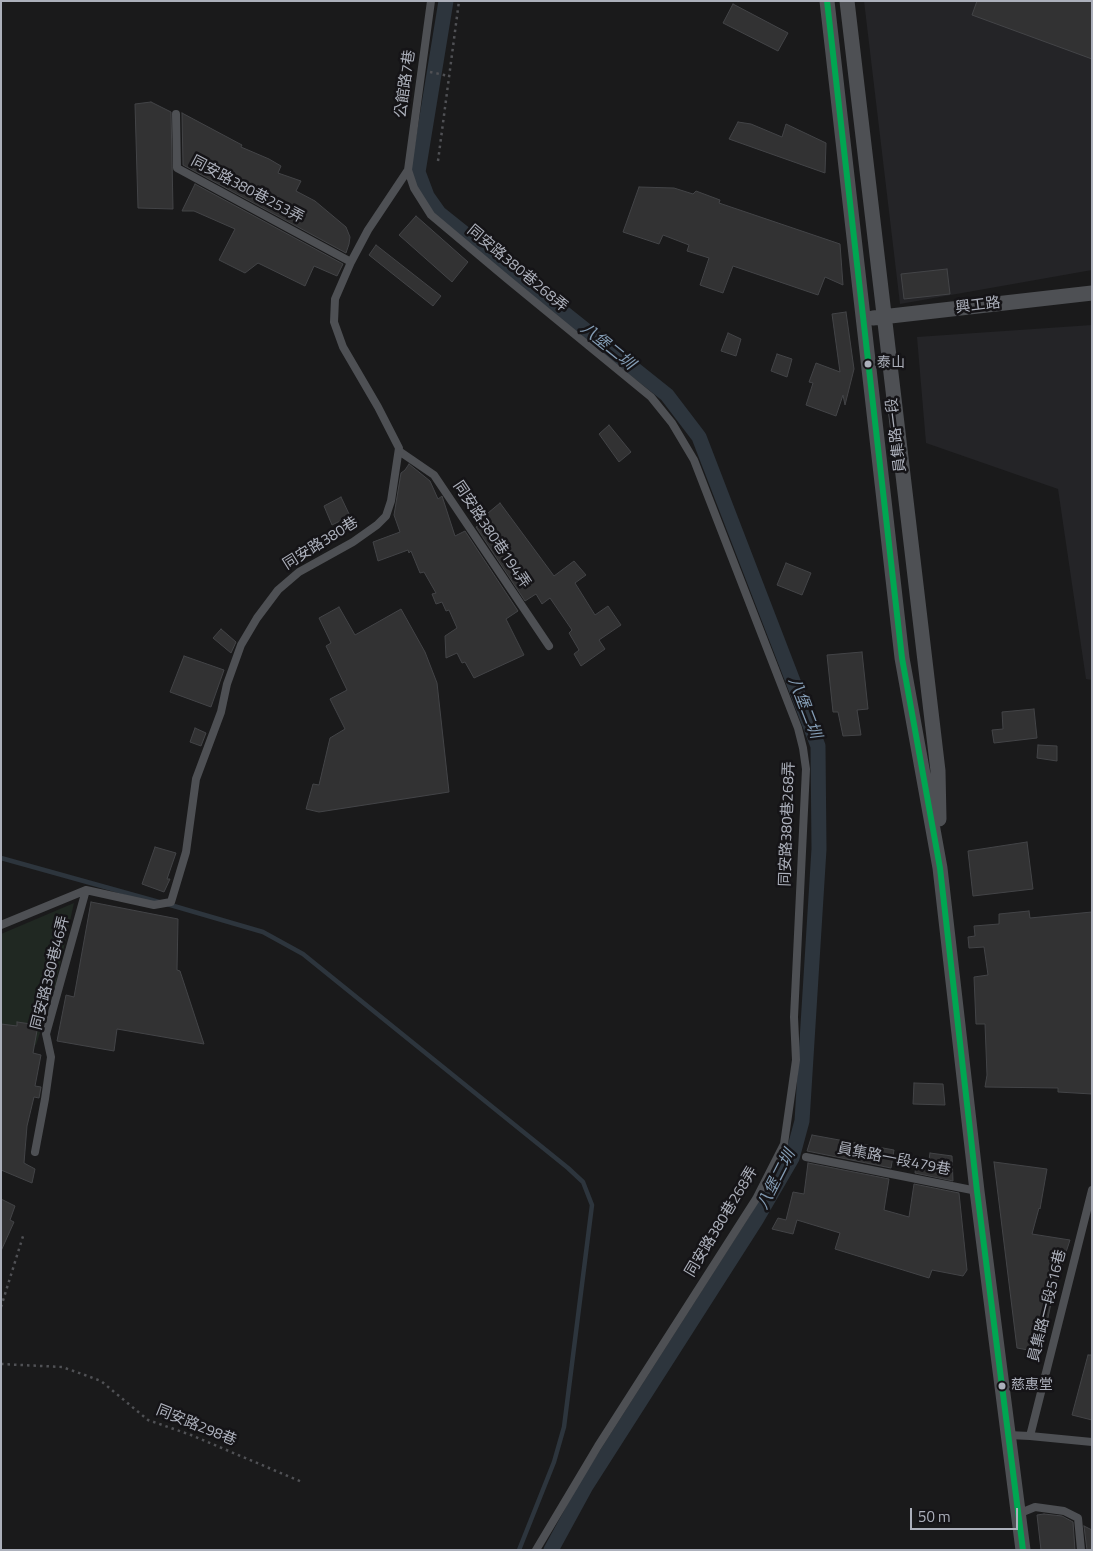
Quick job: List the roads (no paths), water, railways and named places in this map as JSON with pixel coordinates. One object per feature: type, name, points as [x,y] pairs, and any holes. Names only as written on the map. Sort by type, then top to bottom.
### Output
[{"type":"street","name":"員集路一段","points":[[827,1],[902,658],[940,868],[976,1191],[1022,1550]]},
{"type":"street","name":"員集路一段","points":[[847,1],[938,771],[940,868]]},
{"type":"street","name":"興工路","points":[[864,318],[1092,293]]},
{"type":"lane","name":"公館路7巷","points":[[408,170],[431,1]]},
{"type":"lane","name":"同安路380巷253弄","points":[[176,114],[177,168],[351,262]]},
{"type":"lane","points":[[399,452],[399,448],[378,407],[343,347],[334,322],[335,299],[351,262],[368,230],[408,170]]},
{"type":"lane","name":"同安路380巷268弄","points":[[408,170],[414,188],[431,215],[651,397],[672,423],[694,460],[798,728],[806,769],[794,1017],[796,1060],[784,1144],[756,1199],[598,1446],[536,1550]]},
{"type":"lane","name":"同安路380巷194弄","points":[[399,452],[434,475],[549,646]]},
{"type":"lane","name":"同安路380巷","points":[[86,890],[154,905],[171,902],[186,852],[196,779],[221,712],[227,684],[241,645],[257,618],[278,590],[299,572],[353,542],[386,516],[391,501],[399,452]]},
{"type":"lane","points":[[1,925],[86,890]]},
{"type":"lane","name":"同安路380巷46弄","points":[[35,1152],[51,1057],[46,1034],[86,890]]},
{"type":"lane","name":"員集路一段479巷","points":[[806,1157],[976,1191]]},
{"type":"lane","name":"員集路一段516巷","points":[[1030,1436],[1092,1190]]},
{"type":"lane","points":[[1008,1435],[1092,1442]]},
{"type":"lane","points":[[1018,1514],[1035,1507],[1064,1511],[1078,1518],[1081,1550]]},
{"type":"waterway","name":"八堡二圳","points":[[446,1],[418,172],[427,196],[439,213],[667,395],[699,437],[818,746],[819,849],[802,1121],[792,1158],[756,1220],[586,1486],[551,1550]]},
{"type":"waterway","points":[[1,858],[159,902]]},
{"type":"waterway","points":[[167,904],[263,932],[303,954],[583,1182],[592,1205],[564,1427],[554,1462],[519,1550]]},
{"type":"place","name":"泰山","points":[[868,364]]},
{"type":"place","name":"慈惠堂","points":[[1002,1386]]}]
